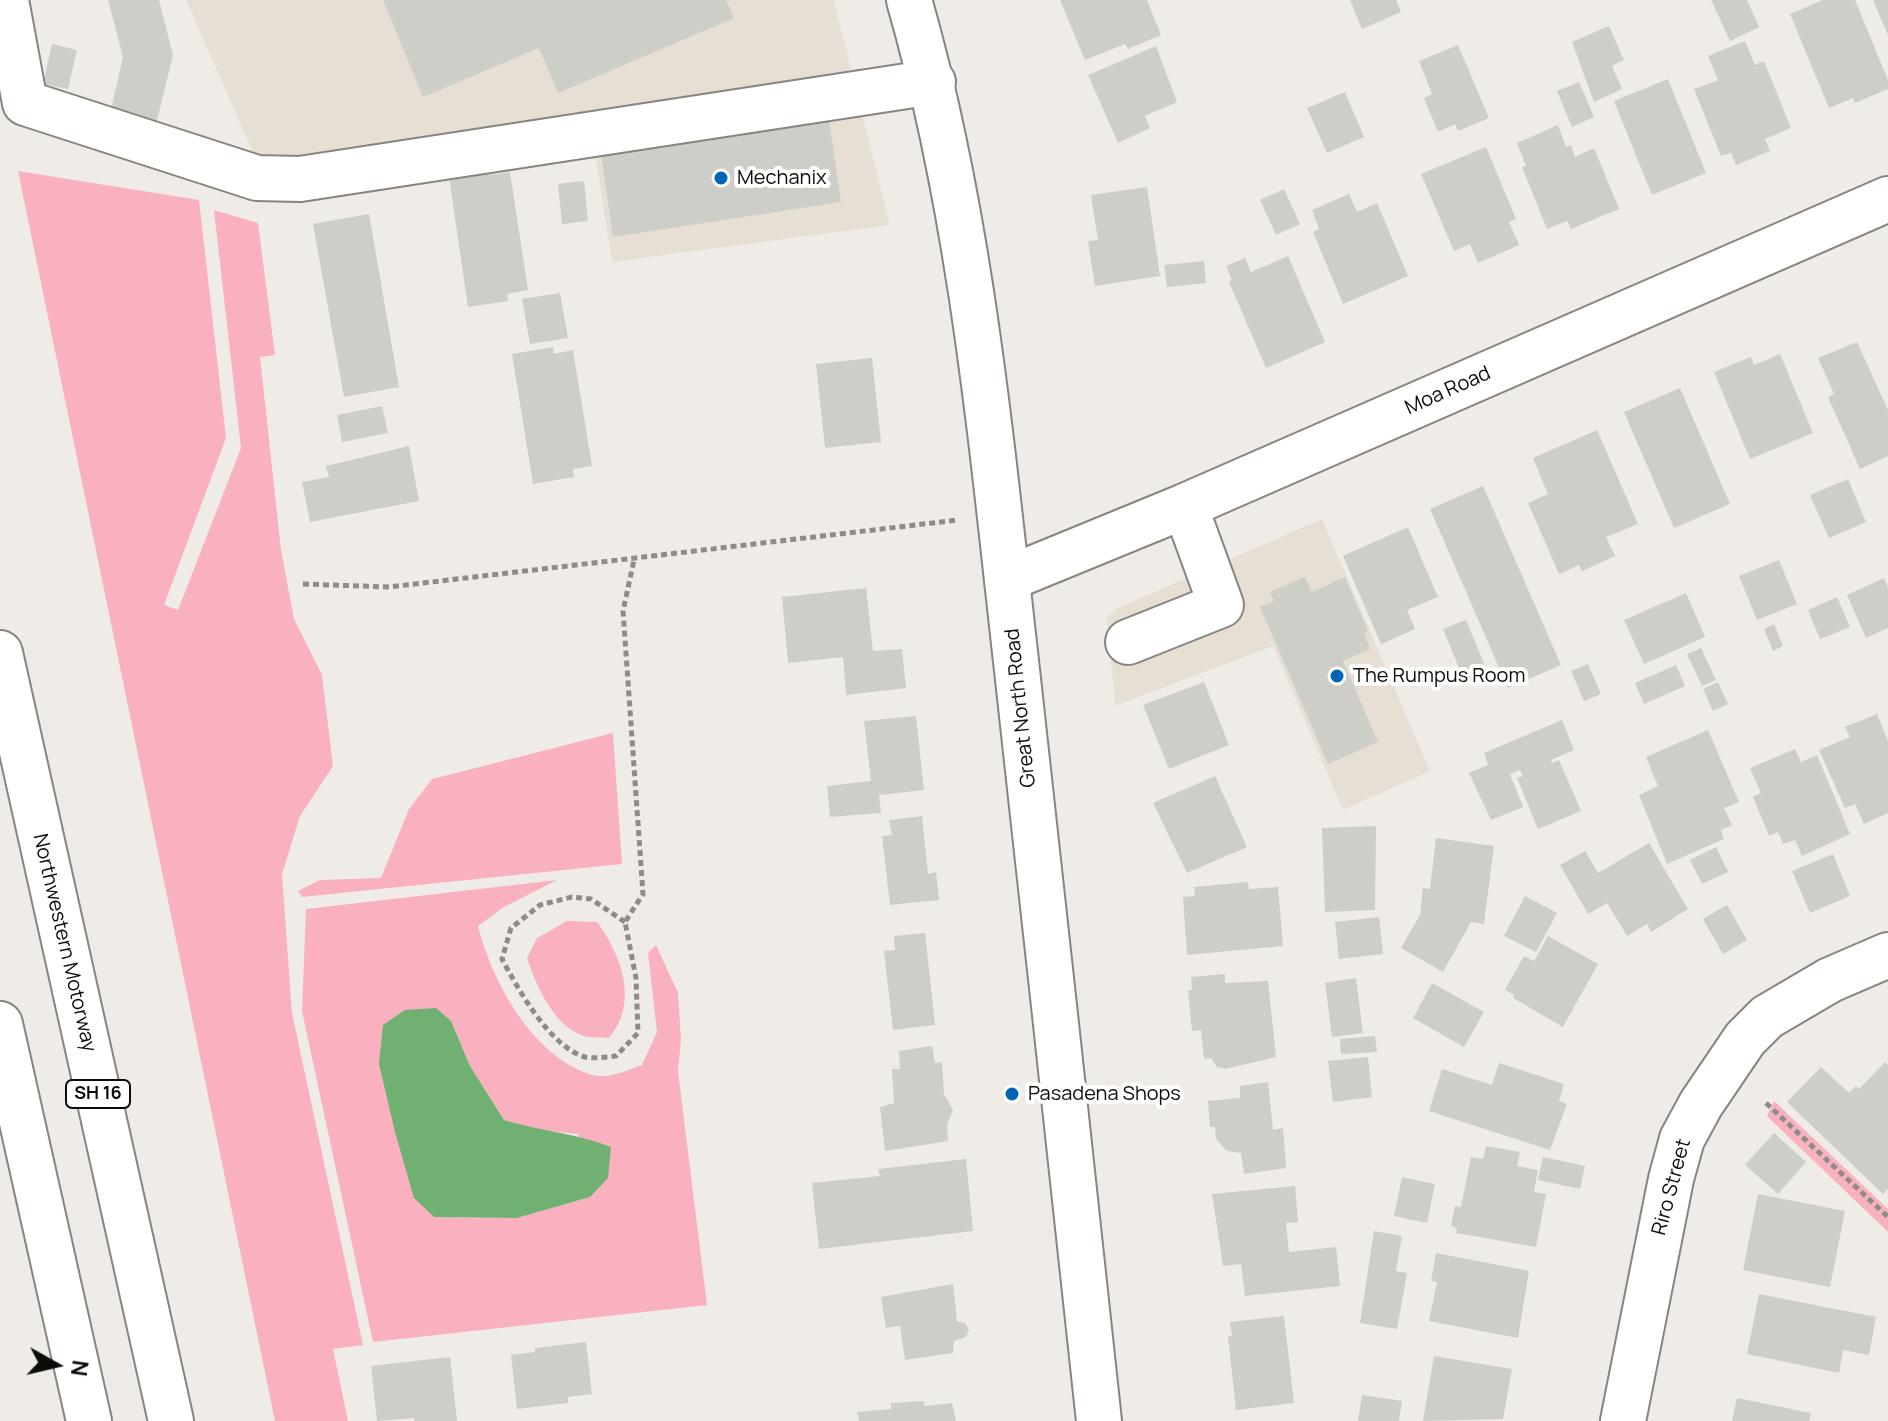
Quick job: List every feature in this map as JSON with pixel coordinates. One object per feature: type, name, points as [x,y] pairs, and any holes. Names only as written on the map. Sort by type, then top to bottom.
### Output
[{"type":"main road","points":[[6,0],[25,103],[257,178],[300,179],[933,82]]},
{"type":"main road","name":"Great North Road","points":[[909,0],[933,82],[956,199],[983,376],[1099,1421]]},
{"type":"main road","name":"Moa Road","points":[[1007,579],[1185,506],[1888,199]]},
{"type":"main road","points":[[1128,642],[1221,605],[1185,506]]},
{"type":"main road","name":"Northwestern Motorway","points":[[0,653],[171,1421]]},
{"type":"main road","name":"Riro Street","points":[[1623,1421],[1671,1179],[1682,1139],[1701,1104],[1745,1039],[1767,1017],[1809,991],[1888,955]]},
{"type":"main road","points":[[0,1024],[89,1421]]},
{"type":"path","points":[[303,584],[389,587],[999,515]]},
{"type":"path","points":[[625,922],[591,899],[572,897],[540,905],[511,928],[502,959],[522,997],[552,1035],[585,1057],[616,1056],[638,1033],[636,978],[625,922],[643,894],[623,611],[634,560]]},
{"type":"path","points":[[1766,1103],[1888,1217]]},
{"type":"shaded area","points":[[186,0],[834,0],[890,225],[612,262],[589,115],[259,166]]},
{"type":"shaded area","points":[[18,171],[199,200],[226,438],[164,605],[178,610],[241,448],[214,210],[258,223],[275,355],[260,357],[281,550],[294,619],[322,675],[333,766],[300,816],[282,874],[292,1013],[363,1345],[333,1349],[348,1421],[275,1421]]},
{"type":"shaded area","name":"The Rumpus Room","points":[[1322,519],[1430,771],[1343,810],[1273,646],[1115,706],[1107,617],[1116,609]]},
{"type":"shaded area","points":[[613,733],[622,864],[302,897],[298,891],[320,880],[381,878],[409,809],[432,779]]},
{"type":"shaded area","points":[[557,880],[504,907],[478,926],[504,992],[532,1033],[568,1064],[596,1076],[616,1074],[642,1065],[657,1032],[648,953],[656,945],[678,993],[681,1039],[678,1071],[707,1305],[373,1342],[302,1011],[306,909]],"holes":[[[451,1021],[470,1066],[504,1120],[537,1130],[578,1134],[590,1197],[517,1218],[434,1217]]]},
{"type":"shaded area","points":[[567,921],[597,922],[620,964],[625,995],[623,1010],[609,1038],[583,1036],[563,1023],[547,1003],[527,958],[537,938]]},
{"type":"shaded area","points":[[436,1008],[451,1021],[470,1066],[504,1120],[611,1147],[608,1178],[590,1197],[517,1218],[434,1217],[414,1198],[379,1064],[383,1025],[405,1010]]},
{"type":"shaded area","points":[[1774,1101],[1888,1209],[1888,1232],[1767,1116]]},
{"type":"building","points":[[108,0],[159,0],[173,55],[155,129],[109,118],[123,57]]},
{"type":"building","points":[[383,0],[726,0],[734,18],[558,93],[539,48],[423,97]]},
{"type":"building","points":[[1060,0],[1147,0],[1161,35],[1128,49],[1125,44],[1085,60]]},
{"type":"building","points":[[1350,0],[1396,0],[1401,12],[1362,29]]},
{"type":"building","points":[[1711,0],[1747,0],[1759,27],[1730,41]]},
{"type":"building","points":[[1823,0],[1855,0],[1888,80],[1888,89],[1855,103],[1853,98],[1829,108],[1790,14]]},
{"type":"building","points":[[1873,0],[1888,0],[1888,35]]},
{"type":"building","points":[[1609,26],[1624,60],[1612,66],[1622,89],[1594,102],[1572,42]]},
{"type":"building","points":[[1745,41],[1755,65],[1764,61],[1791,128],[1765,139],[1770,151],[1736,165],[1731,153],[1721,156],[1694,89],[1718,80],[1708,56]]},
{"type":"building","points":[[52,44],[77,50],[68,89],[43,84]]},
{"type":"building","points":[[1458,45],[1489,118],[1458,131],[1455,124],[1438,132],[1424,98],[1432,94],[1419,61]]},
{"type":"building","points":[[1156,46],[1177,102],[1145,116],[1150,128],[1118,143],[1088,75]]},
{"type":"building","points":[[1668,79],[1706,173],[1652,195],[1614,101]]},
{"type":"building","points":[[1579,82],[1594,117],[1572,127],[1557,91]]},
{"type":"building","points":[[1345,92],[1364,137],[1327,153],[1307,108]]},
{"type":"building","name":"Mechanix","points":[[829,120],[841,202],[613,237],[601,154]]},
{"type":"building","points":[[1558,125],[1566,147],[1571,145],[1575,157],[1594,148],[1619,209],[1571,229],[1567,221],[1547,229],[1522,167],[1526,166],[1517,143]]},
{"type":"building","points":[[1486,147],[1516,219],[1509,222],[1519,245],[1478,263],[1470,244],[1454,251],[1421,174]]},
{"type":"building","points":[[489,170],[489,175],[510,172],[528,290],[507,294],[508,301],[468,307],[449,177]]},
{"type":"building","points":[[584,181],[588,221],[562,224],[558,184]]},
{"type":"building","points":[[1147,187],[1160,276],[1095,286],[1088,241],[1098,240],[1091,195]]},
{"type":"building","points":[[1284,189],[1300,224],[1276,235],[1260,200]]},
{"type":"building","points":[[1349,194],[1357,212],[1377,203],[1408,276],[1343,304],[1313,232],[1319,229],[1312,210]]},
{"type":"building","points":[[369,214],[399,387],[344,397],[313,224]]},
{"type":"building","points":[[1288,256],[1325,342],[1266,368],[1229,282],[1232,280],[1226,266],[1245,258],[1251,272]]},
{"type":"building","points":[[1204,261],[1206,283],[1167,287],[1164,265]]},
{"type":"building","points":[[560,293],[568,338],[530,344],[522,299]]},
{"type":"building","points":[[1857,342],[1888,410],[1888,456],[1860,469],[1828,397],[1834,394],[1818,358]]},
{"type":"building","points":[[553,347],[554,354],[573,350],[592,466],[573,469],[574,477],[533,484],[512,354]]},
{"type":"building","points":[[1780,354],[1813,433],[1750,459],[1714,372],[1751,357],[1754,365]]},
{"type":"building","points":[[872,358],[881,442],[825,448],[816,364]]},
{"type":"building","points":[[1680,388],[1730,504],[1674,528],[1624,412]]},
{"type":"building","points":[[382,406],[388,433],[342,442],[337,415]]},
{"type":"building","points":[[1597,430],[1638,524],[1606,537],[1615,556],[1582,571],[1579,565],[1559,574],[1528,503],[1548,494],[1533,458]]},
{"type":"building","points":[[409,446],[419,501],[310,522],[302,482],[329,477],[326,466]]},
{"type":"building","points":[[1848,479],[1866,522],[1829,538],[1810,495]]},
{"type":"building","points":[[1483,486],[1561,665],[1508,688],[1430,509]]},
{"type":"building","points":[[1408,527],[1438,597],[1407,610],[1415,629],[1381,644],[1343,556]]},
{"type":"building","points":[[1779,560],[1797,604],[1757,620],[1739,576]]},
{"type":"building","points":[[1305,577],[1312,592],[1345,577],[1368,631],[1364,633],[1370,649],[1343,661],[1378,742],[1328,764],[1260,607],[1274,601],[1270,592]]},
{"type":"building","points":[[1884,578],[1888,587],[1888,628],[1866,638],[1847,595]]},
{"type":"building","points":[[866,588],[873,651],[902,649],[906,688],[846,695],[843,657],[788,663],[782,597]]},
{"type":"building","points":[[1686,593],[1705,637],[1644,664],[1624,620]]},
{"type":"building","points":[[1837,597],[1850,627],[1820,639],[1808,610]]},
{"type":"building","points":[[1466,620],[1488,673],[1465,682],[1443,629]]},
{"type":"building","points":[[1774,624],[1783,646],[1773,651],[1764,629]]},
{"type":"building","points":[[1701,648],[1716,680],[1702,686],[1687,654]]},
{"type":"building","points":[[1588,664],[1601,694],[1584,701],[1571,671]]},
{"type":"building","points":[[1676,665],[1685,686],[1644,704],[1635,683]]},
{"type":"building","points":[[1204,682],[1229,745],[1169,769],[1143,705]]},
{"type":"building","points":[[1718,682],[1728,704],[1713,711],[1703,689]]},
{"type":"building","points":[[1877,714],[1888,741],[1888,813],[1864,824],[1855,804],[1845,808],[1819,750],[1850,737],[1845,727]]},
{"type":"building","points":[[916,716],[924,790],[879,795],[881,813],[830,817],[827,786],[871,781],[864,721]]},
{"type":"building","points":[[1562,720],[1574,750],[1551,760],[1552,763],[1559,760],[1581,811],[1538,829],[1517,778],[1523,776],[1520,770],[1510,774],[1523,807],[1491,820],[1469,773],[1488,765],[1484,753]]},
{"type":"building","points":[[1708,730],[1739,802],[1724,808],[1732,825],[1721,830],[1724,839],[1667,864],[1639,795],[1658,786],[1646,757]]},
{"type":"building","points":[[1795,749],[1801,762],[1817,755],[1850,834],[1802,856],[1795,840],[1783,844],[1778,832],[1769,836],[1753,797],[1761,793],[1750,768]]},
{"type":"building","points":[[1215,776],[1247,847],[1187,873],[1153,803]]},
{"type":"building","points":[[922,816],[928,874],[936,872],[939,900],[890,905],[882,836],[892,835],[889,820]]},
{"type":"building","points":[[1376,826],[1375,910],[1325,912],[1322,828]]},
{"type":"building","points":[[1436,838],[1494,846],[1484,924],[1471,922],[1443,972],[1401,948],[1420,915],[1423,888],[1430,889]]},
{"type":"building","points":[[1649,843],[1688,909],[1651,932],[1647,924],[1627,936],[1607,903],[1588,914],[1560,865],[1585,851],[1598,873]]},
{"type":"building","points":[[1716,847],[1728,872],[1702,884],[1690,860]]},
{"type":"building","points":[[1833,854],[1850,896],[1810,913],[1792,871]]},
{"type":"building","points":[[1248,882],[1249,889],[1278,887],[1283,946],[1187,955],[1183,897],[1195,896],[1194,887]]},
{"type":"building","points":[[1525,896],[1557,913],[1536,952],[1504,936]]},
{"type":"building","points":[[1727,905],[1747,940],[1723,954],[1703,919]]},
{"type":"building","points":[[1379,917],[1383,954],[1339,959],[1335,922]]},
{"type":"building","points":[[925,933],[935,1025],[893,1030],[884,951],[895,950],[894,936]]},
{"type":"building","points":[[1548,936],[1598,964],[1563,1027],[1513,998],[1514,995],[1505,990],[1524,956],[1534,961]]},
{"type":"building","points":[[1225,974],[1225,983],[1268,981],[1276,1057],[1225,1069],[1217,1067],[1211,1058],[1204,1059],[1201,1030],[1192,1031],[1188,991],[1192,990],[1191,977]]},
{"type":"building","points":[[1356,978],[1363,1033],[1332,1037],[1325,983]]},
{"type":"building","points":[[1432,983],[1484,1012],[1464,1047],[1413,1018]]},
{"type":"building","points":[[1375,1036],[1377,1052],[1341,1054],[1340,1039]]},
{"type":"building","points":[[932,1046],[935,1063],[942,1062],[944,1094],[953,1110],[947,1125],[948,1141],[885,1151],[880,1107],[894,1103],[892,1069],[900,1069],[899,1051]]},
{"type":"building","points":[[1368,1057],[1372,1097],[1333,1102],[1328,1061]]},
{"type":"building","points":[[1885,1062],[1888,1065],[1888,1189],[1883,1194],[1787,1102],[1821,1067],[1849,1093],[1856,1086],[1859,1089]]},
{"type":"building","points":[[1499,1063],[1564,1084],[1559,1101],[1567,1104],[1550,1150],[1429,1111],[1442,1069],[1492,1085]]},
{"type":"building","points":[[1268,1082],[1273,1130],[1283,1128],[1286,1168],[1244,1174],[1241,1153],[1227,1151],[1216,1139],[1215,1127],[1210,1127],[1208,1101],[1240,1098],[1240,1086]]},
{"type":"building","points":[[1774,1133],[1806,1162],[1778,1194],[1745,1165]]},
{"type":"building","points":[[1486,1146],[1520,1152],[1517,1166],[1538,1170],[1534,1192],[1546,1194],[1536,1247],[1456,1233],[1457,1228],[1451,1226],[1455,1206],[1461,1207],[1471,1157],[1483,1159]]},
{"type":"building","points":[[1543,1157],[1585,1166],[1580,1189],[1538,1180]]},
{"type":"building","points":[[966,1159],[973,1231],[819,1249],[812,1183],[880,1176],[878,1169]]},
{"type":"building","points":[[1402,1177],[1435,1184],[1427,1223],[1394,1216]]},
{"type":"building","points":[[1295,1186],[1298,1222],[1286,1223],[1289,1252],[1336,1247],[1340,1286],[1245,1296],[1241,1264],[1223,1266],[1212,1194]]},
{"type":"building","points":[[1758,1194],[1845,1211],[1830,1287],[1743,1270]]},
{"type":"building","points":[[1374,1231],[1402,1236],[1396,1271],[1407,1273],[1397,1329],[1360,1323]]},
{"type":"building","points":[[1436,1253],[1529,1271],[1518,1338],[1429,1321],[1437,1282],[1431,1281]]},
{"type":"building","points":[[953,1284],[957,1321],[965,1323],[969,1330],[966,1337],[954,1341],[953,1353],[905,1360],[900,1326],[886,1328],[881,1297]]},
{"type":"building","points":[[1759,1294],[1876,1317],[1869,1355],[1843,1350],[1839,1373],[1747,1354]]},
{"type":"building","points":[[1284,1316],[1294,1403],[1236,1410],[1228,1336],[1232,1336],[1230,1322]]},
{"type":"building","points":[[586,1342],[592,1394],[568,1397],[568,1403],[517,1409],[511,1355],[535,1352],[535,1348]]},
{"type":"building","points":[[1434,1356],[1512,1369],[1503,1419],[1423,1421]]},
{"type":"building","points":[[450,1357],[457,1421],[414,1421],[414,1418],[377,1421],[371,1366]]},
{"type":"building","points":[[1362,1395],[1402,1401],[1399,1421],[1358,1421]]},
{"type":"building","points":[[1737,1398],[1811,1413],[1809,1421],[1732,1421]]},
{"type":"building","points":[[924,1401],[924,1406],[952,1403],[956,1421],[859,1421],[857,1412],[891,1409],[891,1403]]},
{"type":"place","name":"Mechanix","points":[[721,178]]},
{"type":"place","name":"The Rumpus Room","points":[[1337,676]]},
{"type":"place","name":"Pasadena Shops","points":[[1012,1094]]}]
